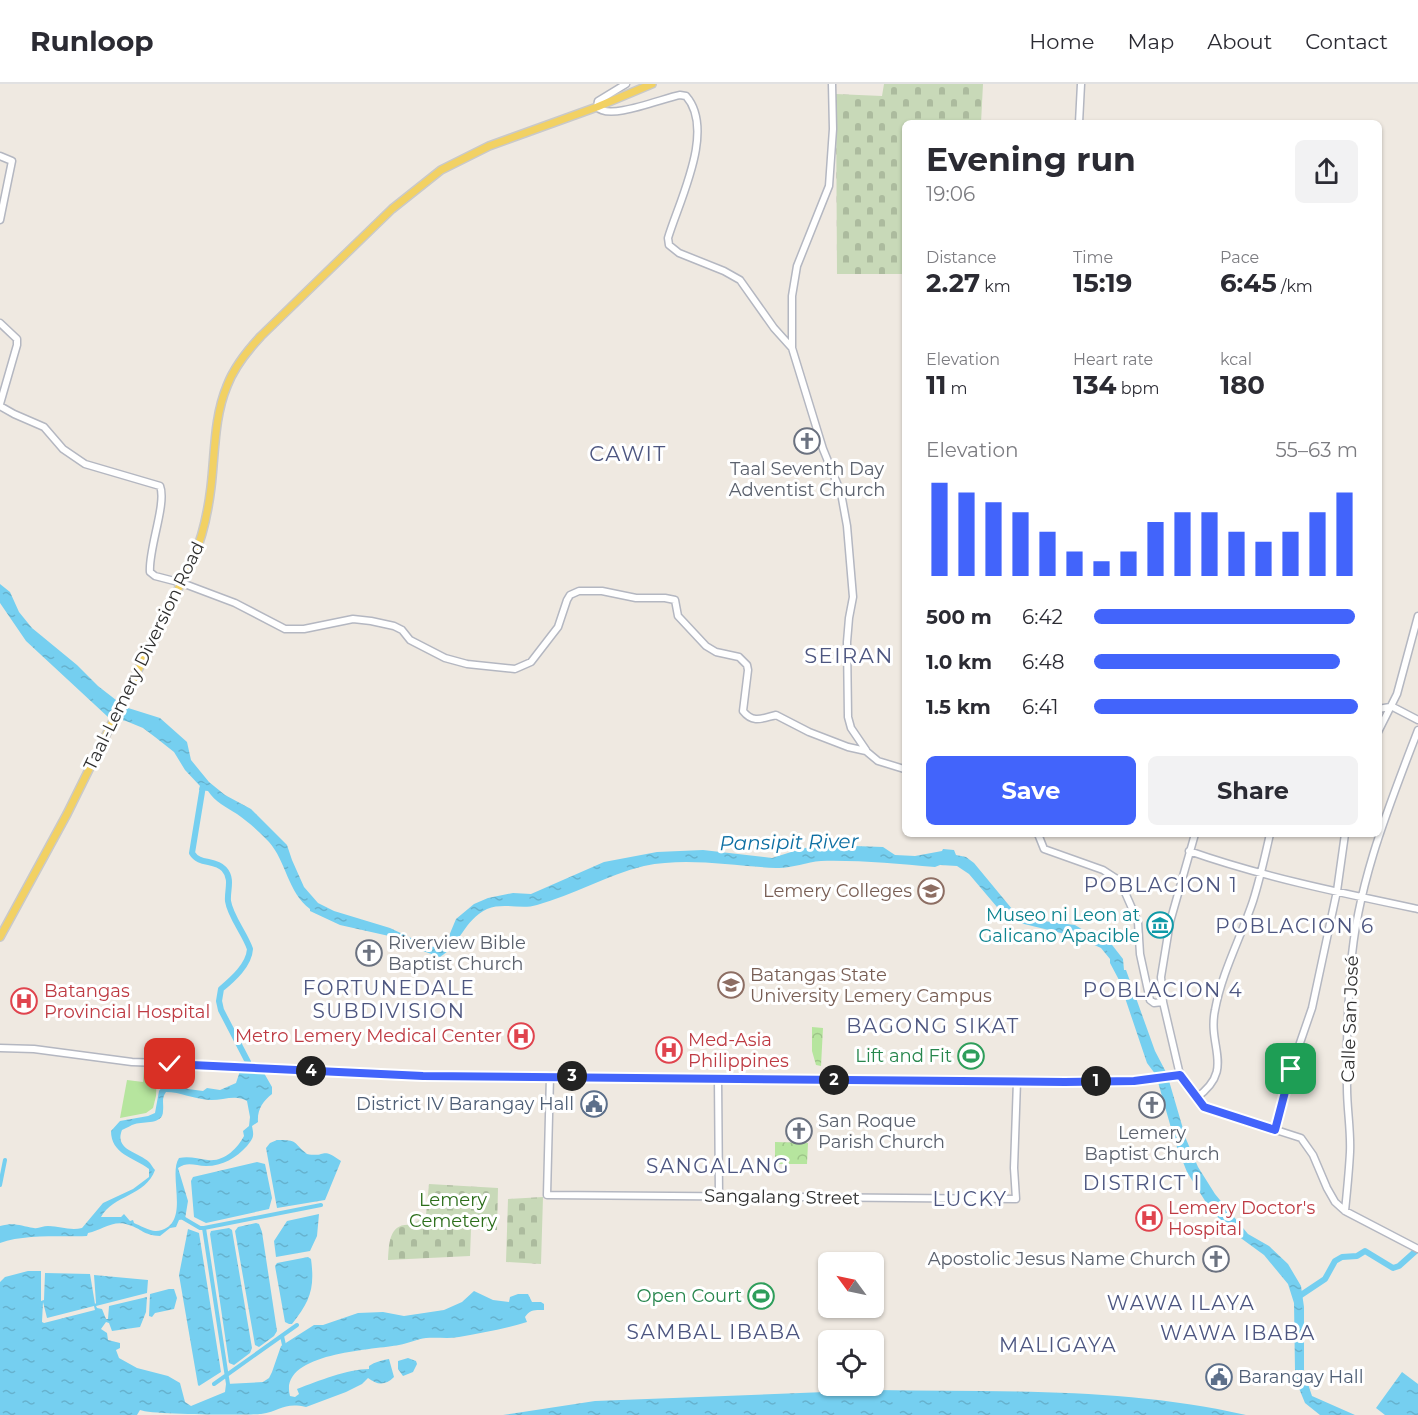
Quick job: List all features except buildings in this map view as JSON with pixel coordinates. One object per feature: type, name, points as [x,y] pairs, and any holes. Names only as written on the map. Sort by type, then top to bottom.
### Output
[{"type":"main road","name":"Taal-Lemery Diversion Road","points":[[0,937],[67,814],[197,549],[206,521],[223,397],[236,368],[252,346],[392,209],[441,170],[489,146],[597,107],[652,84]]},
{"type":"street","points":[[626,84],[598,101],[597,107],[606,112],[680,95],[689,99],[694,110],[698,137],[668,238],[669,245],[679,253],[740,280],[774,328],[792,348]]},
{"type":"street","points":[[832,84],[833,129],[829,186],[797,266],[792,296],[792,348],[823,449],[841,493],[847,525],[853,597],[849,618],[848,717],[851,728],[866,751],[878,761],[902,768]]},
{"type":"street","points":[[1079,120],[1081,84]]},
{"type":"street","points":[[0,156],[12,161],[0,220]]},
{"type":"street","points":[[0,323],[17,339],[17,345],[0,405],[44,427],[63,449],[85,464],[160,486],[162,494],[150,570],[155,576],[182,583],[235,603],[285,629],[304,629],[354,619],[371,621],[402,630],[410,640],[445,658],[467,664],[515,669],[531,662],[558,627],[570,595],[579,591],[602,591],[636,598],[675,600],[678,616],[710,650],[739,657],[747,665],[743,711],[750,718],[761,720],[776,715],[808,732],[848,747],[866,751]]},
{"type":"street","points":[[1382,724],[1402,680],[1418,616]]},
{"type":"street","points":[[1382,708],[1390,707],[1418,720]]},
{"type":"street","name":"Calle San José","points":[[1382,828],[1418,730]]},
{"type":"street","points":[[1039,837],[1044,849],[1103,870],[1120,881],[1138,922],[1140,954],[1150,1000],[1154,1003],[1163,1002]]},
{"type":"street","points":[[1194,837],[1166,945],[1161,977],[1163,1002],[1177,1075],[1204,1107],[1301,1138],[1307,1144],[1335,1203],[1345,1211],[1418,1249]]},
{"type":"street","points":[[1196,1098],[1209,1088],[1217,1075],[1214,1010],[1232,952],[1252,901],[1269,837]]},
{"type":"street","points":[[1275,1130],[1294,1059],[1312,1008],[1337,891],[1345,837]]},
{"type":"street","name":"Calle San José","points":[[1345,1211],[1350,1151],[1347,1047],[1351,965],[1361,897],[1379,837]]},
{"type":"street","points":[[1189,851],[1260,872],[1418,909]]},
{"type":"street","points":[[0,1048],[34,1049],[132,1062],[375,1074],[1017,1082],[1134,1081],[1177,1075]]},
{"type":"street","name":"Sangalang Street","points":[[550,1076],[548,1195],[1016,1199],[1014,1168],[1017,1082]]},
{"type":"street","points":[[718,1078],[719,1196]]},
{"type":"green space","points":[[884,84],[983,84],[981,120],[902,120],[902,274],[837,274],[836,94],[882,96]]},
{"type":"green space","points":[[812,1027],[823,1028],[821,1066],[816,1065],[812,1051]]},
{"type":"green space","points":[[144,1070],[157,1070],[153,1108],[146,1113],[120,1118],[127,1080],[143,1082]]},
{"type":"green space","points":[[775,1142],[808,1143],[807,1164],[775,1164]]},
{"type":"green space","name":"Lemery Cemetery","points":[[429,1184],[498,1188],[497,1230],[471,1229],[470,1256],[388,1260],[390,1241],[395,1230],[404,1225],[412,1225],[426,1215]]},
{"type":"green space","name":"Lemery Cemetery","points":[[543,1197],[541,1264],[506,1262],[508,1199]]},
{"type":"water","points":[[0,584],[10,592],[19,612],[32,628],[77,665],[98,686],[125,707],[160,718],[187,742],[191,760],[209,782],[225,795],[251,809],[287,845],[304,887],[318,903],[334,911],[390,928],[428,946],[434,947],[446,943],[456,919],[474,904],[488,898],[513,893],[531,894],[604,862],[657,852],[703,850],[772,858],[804,848],[854,846],[883,847],[895,855],[915,856],[943,849],[954,850],[956,855],[966,857],[974,863],[1017,915],[1075,925],[1098,939],[1109,941],[1123,959],[1124,970],[1126,970],[1155,1051],[1167,1074],[1186,1139],[1198,1167],[1215,1194],[1248,1234],[1269,1246],[1288,1264],[1301,1286],[1304,1307],[1304,1372],[1312,1396],[1355,1415],[1320,1415],[1305,1403],[1295,1371],[1294,1303],[1288,1284],[1264,1255],[1227,1228],[1207,1204],[1187,1172],[1175,1142],[1156,1075],[1147,1063],[1110,959],[1101,948],[1077,937],[1008,920],[969,874],[957,866],[935,867],[850,861],[821,861],[781,868],[693,862],[644,866],[537,905],[500,906],[487,909],[473,919],[453,946],[440,957],[389,936],[340,925],[310,911],[292,886],[269,842],[245,820],[217,801],[208,791],[199,790],[200,786],[185,770],[174,752],[143,728],[108,717],[26,641],[0,603]]},
{"type":"water","points":[[240,1071],[264,1073],[272,1087],[272,1094],[261,1106],[258,1122],[252,1126],[251,1140],[238,1154],[218,1165],[188,1164],[178,1168],[188,1201],[185,1219],[179,1220],[176,1227],[170,1228],[160,1236],[118,1223],[88,1233],[87,1236],[31,1237],[0,1243],[0,1226],[10,1224],[36,1228],[48,1226],[82,1228],[103,1203],[133,1189],[149,1177],[149,1169],[119,1150],[112,1139],[111,1131],[120,1121],[155,1113],[159,1091],[162,1087],[177,1083],[188,1089],[203,1091],[207,1088],[220,1090],[236,1083]],"holes":[[[171,1092],[203,1099],[238,1098],[247,1101],[250,1117],[249,1126],[243,1131],[244,1136],[238,1146],[225,1157],[214,1160],[179,1158],[176,1166],[176,1211],[174,1220],[167,1227],[152,1230],[134,1223],[133,1220],[130,1221],[124,1214],[121,1217],[101,1217],[113,1204],[151,1179],[155,1170],[149,1162],[128,1150],[120,1137],[122,1130],[135,1124],[160,1119],[164,1094]]]},
{"type":"water","points":[[277,1140],[292,1141],[307,1154],[326,1153],[341,1161],[325,1200],[277,1208],[266,1148]]},
{"type":"water","points":[[257,1162],[265,1164],[272,1198],[269,1209],[206,1223],[194,1217],[191,1181],[193,1177]]},
{"type":"water","points":[[319,1214],[317,1236],[310,1251],[276,1257],[274,1241],[287,1221]]},
{"type":"water","points":[[259,1224],[262,1232],[277,1331],[259,1347],[255,1345],[235,1231],[238,1227]]},
{"type":"water","points":[[229,1228],[232,1230],[252,1348],[250,1353],[234,1365],[229,1363],[210,1234],[211,1231]]},
{"type":"water","points":[[188,1229],[199,1233],[221,1372],[199,1386],[179,1275]]},
{"type":"water","points":[[308,1257],[311,1259],[312,1269],[310,1294],[298,1316],[292,1324],[289,1324],[285,1322],[275,1266],[277,1263]]},
{"type":"water","points":[[28,1271],[41,1271],[41,1301],[44,1300],[45,1273],[90,1274],[95,1304],[94,1275],[148,1280],[147,1293],[96,1306],[102,1309],[108,1319],[109,1306],[147,1297],[146,1312],[140,1327],[112,1331],[109,1323],[106,1322],[101,1329],[107,1333],[108,1340],[120,1343],[120,1348],[116,1350],[119,1358],[137,1368],[168,1376],[180,1383],[185,1402],[191,1406],[225,1392],[226,1384],[263,1382],[272,1372],[281,1346],[314,1325],[323,1325],[358,1313],[383,1312],[404,1316],[444,1310],[462,1302],[474,1291],[493,1300],[509,1302],[510,1297],[528,1294],[532,1302],[544,1304],[544,1310],[533,1310],[525,1317],[527,1322],[502,1329],[455,1338],[423,1339],[350,1352],[313,1362],[298,1370],[290,1381],[290,1396],[295,1397],[299,1394],[297,1389],[343,1373],[369,1369],[369,1366],[386,1359],[389,1359],[394,1377],[381,1384],[368,1378],[362,1384],[346,1392],[306,1407],[287,1406],[261,1414],[179,1414],[140,1410],[137,1415],[0,1415],[0,1282],[5,1277]],"holes":[[[43,1302],[47,1318],[94,1306],[95,1310],[44,1323],[42,1322]]]},
{"type":"water","points":[[174,1289],[177,1298],[174,1309],[149,1316],[150,1294]]},
{"type":"water","points":[[408,1358],[416,1361],[417,1364],[413,1372],[403,1376],[398,1369],[398,1361]]},
{"type":"water","points":[[1402,1372],[1418,1384],[1418,1415],[1385,1415],[1376,1408]]},
{"type":"water","points":[[884,1390],[1016,1391],[1108,1395],[1200,1406],[1246,1415],[503,1415],[595,1401],[818,1392],[818,1396],[884,1396]]},
{"type":"waterway","points":[[203,786],[192,853],[199,859],[220,866],[227,873],[229,907],[250,949],[244,966],[221,989],[219,1001],[221,1010],[254,1078]]},
{"type":"waterway","points":[[0,1185],[5,1160]]},
{"type":"waterway","points":[[183,1218],[204,1228],[321,1205]]},
{"type":"waterway","points":[[204,1228],[228,1384]]},
{"type":"waterway","points":[[1298,1297],[1325,1279],[1335,1261],[1342,1257],[1357,1256],[1365,1251],[1393,1268],[1399,1266],[1418,1249]]},
{"type":"waterway","points":[[214,1384],[297,1325]]},
{"type":"waterway","points":[[282,1336],[284,1345]]},
{"type":"place","name":"Taal Seventh Day Adventist Church","points":[[807,441]]},
{"type":"place","name":"Lemery Colleges","points":[[931,891]]},
{"type":"place","name":"Museo ni Leon at Galicano Apacible","points":[[1160,925]]},
{"type":"place","name":"Riverview Bible Baptist Church","points":[[369,953]]},
{"type":"place","name":"Batangas State University Lemery Campus","points":[[731,985]]},
{"type":"place","name":"Batangas Provincial Hospital","points":[[24,1001]]},
{"type":"place","name":"Metro Lemery Medical Center","points":[[521,1036]]},
{"type":"place","name":"Med-Asia Philippines","points":[[669,1050]]},
{"type":"place","name":"Lift and Fit","points":[[971,1056]]},
{"type":"place","name":"District IV Barangay Hall","points":[[594,1104]]},
{"type":"place","name":"Lemery Baptist Church","points":[[1152,1105]]},
{"type":"place","name":"San Roque Parish Church","points":[[799,1131]]},
{"type":"place","name":"Lemery Doctor's Hospital","points":[[1149,1218]]},
{"type":"place","name":"Apostolic Jesus Name Church","points":[[1216,1259]]},
{"type":"place","name":"Open Court","points":[[761,1296]]},
{"type":"place","name":"Barangay Hall","points":[[1219,1377]]},
{"type":"district","name":"CAWIT","points":[[628,453]]},
{"type":"district","name":"SEIRAN","points":[[849,655]]},
{"type":"district","name":"POBLACION 1","points":[[1161,885]]},
{"type":"district","name":"POBLACION 6","points":[[1295,926]]},
{"type":"district","name":"POBLACION 4","points":[[1163,990]]},
{"type":"district","name":"FORTUNEDALE SUBDIVISION","points":[[389,1000]]},
{"type":"district","name":"BAGONG SIKAT","points":[[933,1026]]},
{"type":"district","name":"SANGALANG","points":[[718,1166]]},
{"type":"district","name":"DISTRICT I","points":[[1142,1183]]},
{"type":"district","name":"LUCKY","points":[[970,1199]]},
{"type":"district","name":"WAWA ILAYA","points":[[1181,1303]]},
{"type":"district","name":"SAMBAL IBABA","points":[[714,1332]]},
{"type":"district","name":"WAWA IBABA","points":[[1238,1333]]},
{"type":"district","name":"MALIGAYA","points":[[1058,1345]]},
{"type":"route","points":[[170,1064],[375,1074],[512,1077],[1065,1082],[1134,1081],[1180,1075],[1204,1107],[1275,1130],[1291,1069]]},
{"type":"water label","name":"Pansipit River","points":[[789,842]]}]
